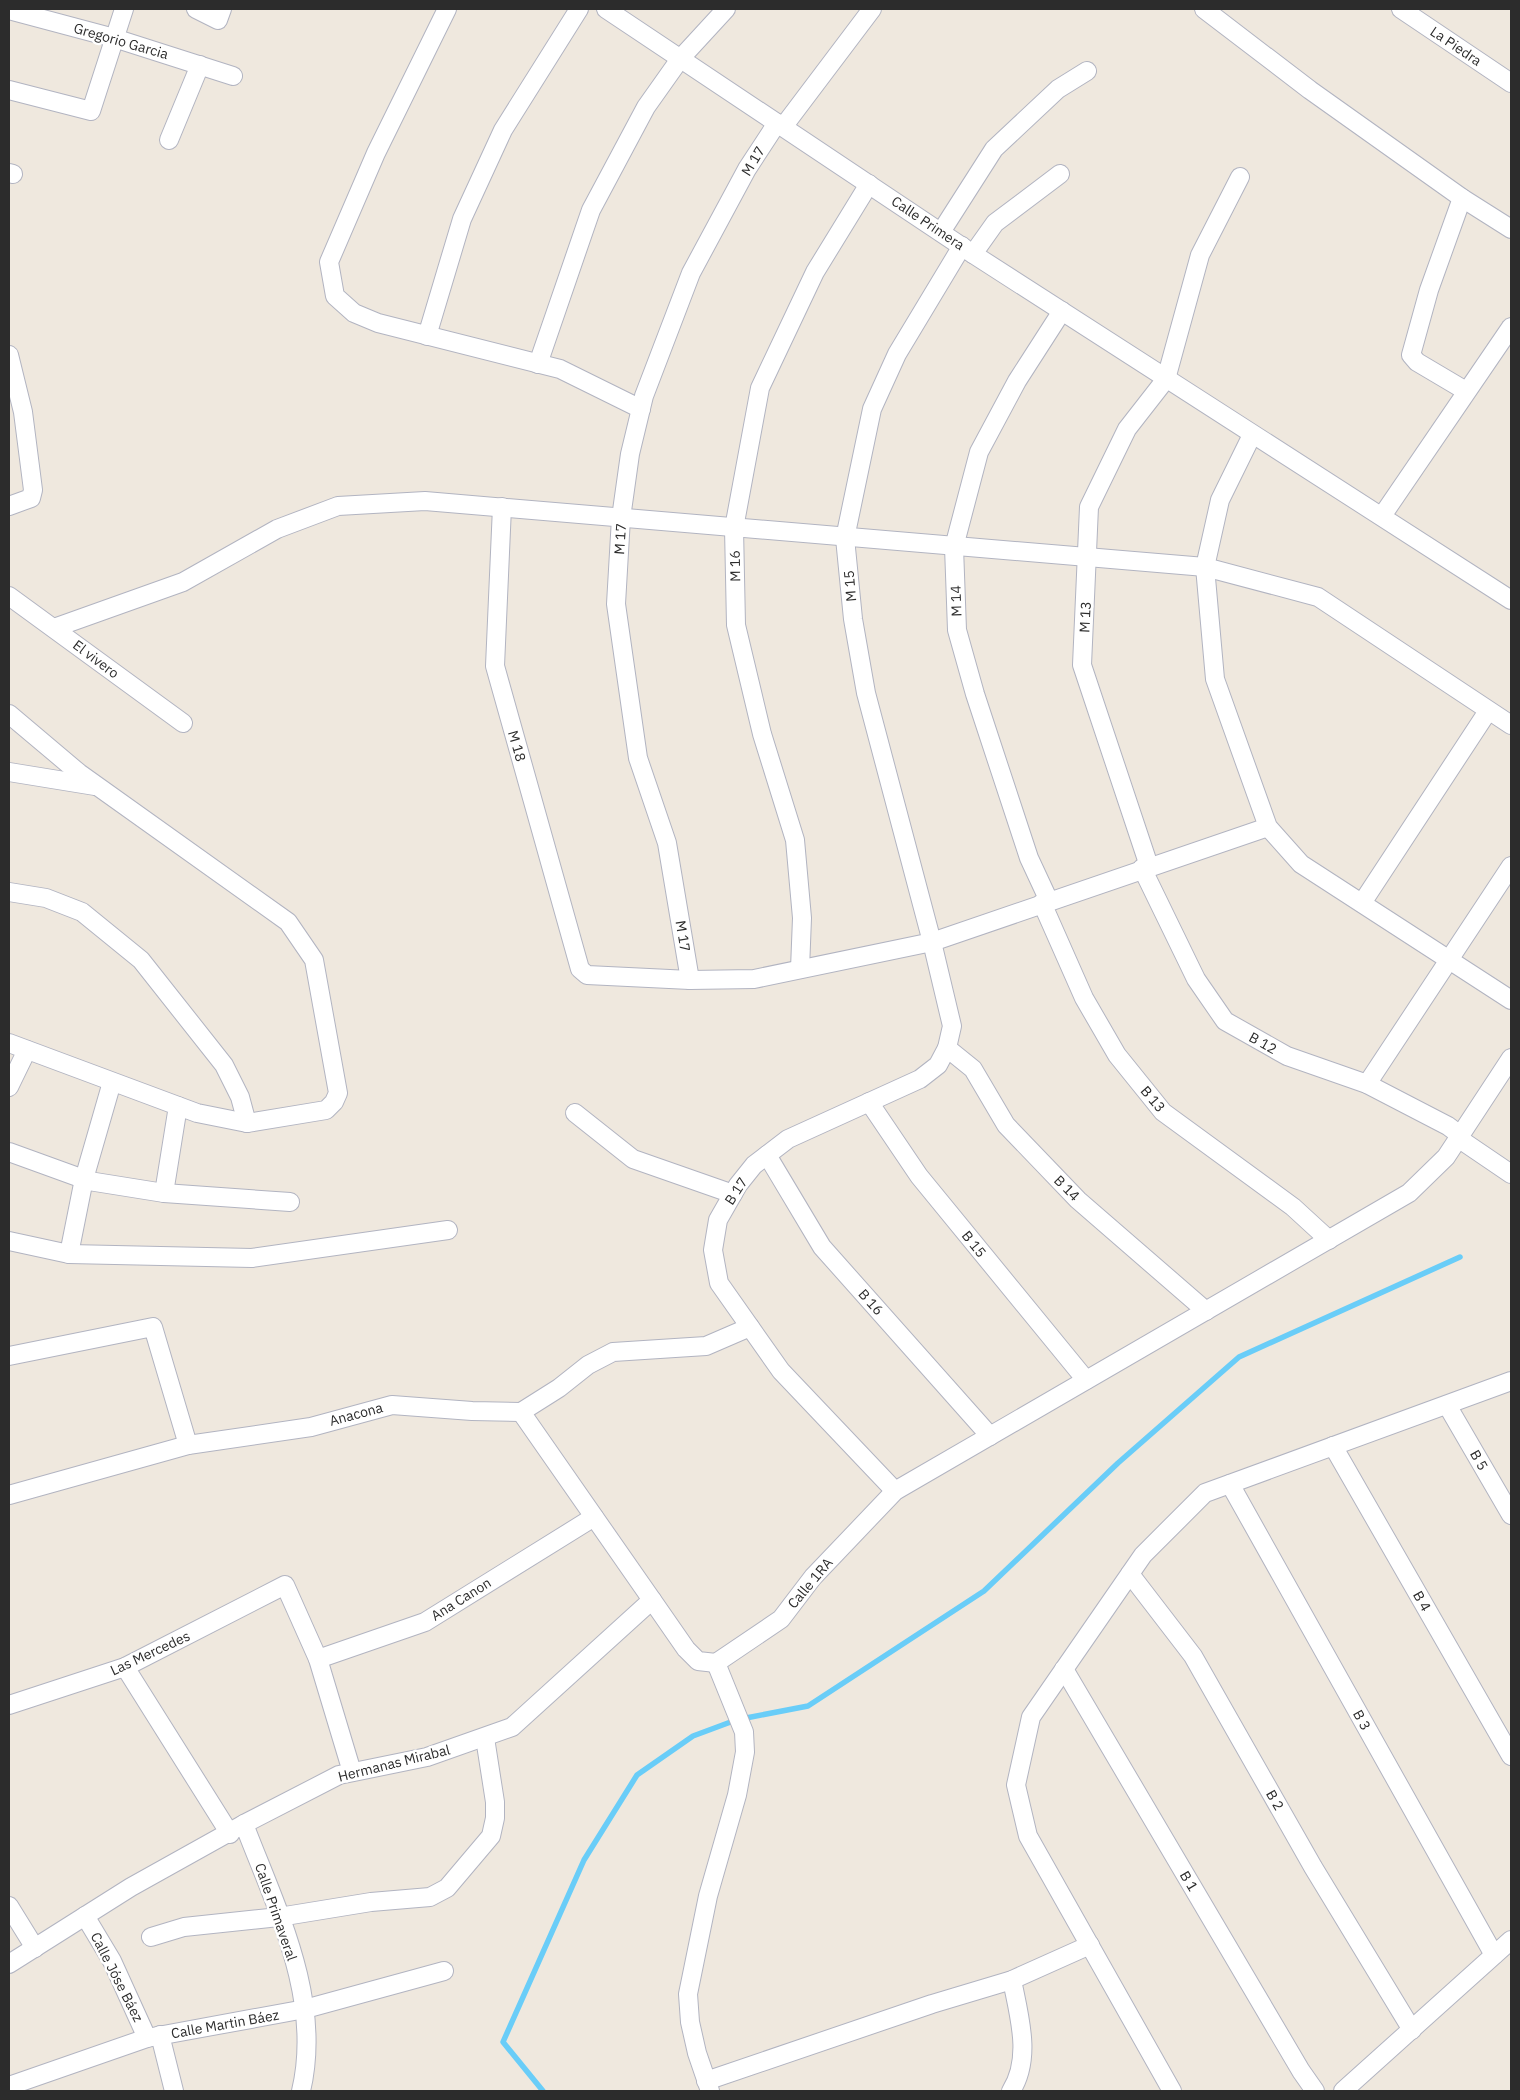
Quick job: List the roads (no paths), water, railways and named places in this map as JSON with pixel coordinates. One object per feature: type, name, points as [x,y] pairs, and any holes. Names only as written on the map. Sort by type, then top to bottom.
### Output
[{"type":"street","points":[[9,90],[88,112],[93,109],[124,9]]},
{"type":"street","points":[[196,9],[218,20],[222,9]]},
{"type":"street","points":[[446,9],[376,153],[329,262],[335,296],[354,313],[378,322],[560,369],[641,409]]},
{"type":"street","points":[[427,336],[462,220],[503,130],[579,9]]},
{"type":"street","name":"Calle Primera","points":[[606,9],[968,250],[1252,435],[1382,516],[1511,600]]},
{"type":"street","points":[[538,364],[591,210],[646,107],[680,59],[726,9]]},
{"type":"street","name":"M 17","points":[[690,980],[667,842],[638,758],[616,604],[622,518],[630,454],[641,409],[691,273],[747,169],[872,9]]},
{"type":"street","points":[[1204,9],[1310,90],[1462,198],[1511,229]]},
{"type":"street","name":"La Piedra","points":[[1401,9],[1510,81]]},
{"type":"street","name":"Gregorio Garcia","points":[[9,10],[114,38],[233,76]]},
{"type":"street","points":[[169,140],[200,65]]},
{"type":"street","points":[[941,232],[994,149],[1058,89],[1087,72]]},
{"type":"street","name":"M 15","points":[[932,942],[866,693],[853,619],[845,538],[872,409],[897,354],[968,250],[995,223],[1060,174]]},
{"type":"street","points":[[1166,379],[1200,255],[1240,177]]},
{"type":"street","name":"M 16","points":[[800,969],[802,918],[795,840],[762,734],[736,625],[734,528],[760,388],[814,272],[869,184]]},
{"type":"street","points":[[1462,198],[1429,290],[1411,355],[1417,362],[1466,391]]},
{"type":"street","name":"M 14","points":[[1046,902],[1026,849],[975,694],[957,630],[954,547],[978,452],[1016,381],[1062,311]]},
{"type":"street","points":[[1382,516],[1511,327]]},
{"type":"street","points":[[9,355],[23,412],[33,490],[31,498],[9,506]]},
{"type":"street","name":"M 13","points":[[1146,867],[1082,665],[1089,507],[1127,430],[1166,379]]},
{"type":"street","points":[[1252,435],[1220,500],[1205,567],[1215,679],[1268,827],[1301,864],[1511,1000]]},
{"type":"street","points":[[54,628],[183,582],[277,529],[338,506],[425,500],[845,538],[1205,567],[1318,597],[1511,725]]},
{"type":"street","name":"M 18","points":[[502,507],[495,666],[580,969],[587,975],[690,980]]},
{"type":"street","name":"El vivero","points":[[9,596],[183,723]]},
{"type":"street","points":[[1362,903],[1488,711]]},
{"type":"street","points":[[9,714],[98,787],[288,922],[314,960],[338,1093],[334,1102],[326,1110],[247,1123],[197,1113],[9,1043]]},
{"type":"street","points":[[9,772],[98,787]]},
{"type":"street","points":[[690,980],[754,979],[932,942],[1146,867],[1268,827]]},
{"type":"street","points":[[1367,1084],[1511,866]]},
{"type":"street","name":"B 12","points":[[1146,867],[1196,979],[1224,1021],[1287,1056],[1367,1084],[1448,1126],[1459,1137],[1511,1174]]},
{"type":"street","points":[[9,892],[46,898],[82,912],[141,960],[224,1065],[240,1097],[247,1123]]},
{"type":"street","name":"B 13","points":[[1046,902],[1084,998],[1117,1055],[1163,1112],[1293,1207],[1329,1240]]},
{"type":"street","name":"B 17","points":[[895,1491],[781,1371],[719,1283],[712,1250],[718,1220],[733,1194],[754,1165],[788,1139],[920,1079],[938,1065],[947,1048],[952,1026],[932,942]]},
{"type":"street","name":"B 14","points":[[947,1048],[973,1069],[1006,1125],[1078,1200],[1206,1311]]},
{"type":"street","points":[[9,1087],[27,1050]]},
{"type":"street","name":"Calle 1RA","points":[[716,1663],[781,1619],[813,1577],[895,1491],[1409,1193],[1446,1157],[1511,1058]]},
{"type":"street","points":[[69,1254],[84,1179],[112,1082]]},
{"type":"street","name":"B 15","points":[[869,1102],[919,1176],[1086,1380]]},
{"type":"street","points":[[164,1193],[178,1106]]},
{"type":"street","points":[[575,1114],[633,1159],[733,1194]]},
{"type":"street","points":[[9,1152],[84,1179],[164,1193],[290,1202]]},
{"type":"street","name":"B 16","points":[[767,1155],[822,1247],[990,1436]]},
{"type":"street","points":[[9,1241],[69,1254],[252,1258],[448,1230]]},
{"type":"street","points":[[750,1327],[706,1346],[613,1352],[588,1365],[559,1388],[521,1412],[686,1648],[698,1661],[716,1663],[744,1732],[745,1752],[738,1795],[708,1896],[688,1994],[690,2022],[696,2053],[708,2086],[923,2008],[1012,1980],[1090,1946]]},
{"type":"street","points":[[9,1356],[153,1328],[188,1446]]},
{"type":"street","points":[[1172,2091],[1028,1836],[1016,1785],[1030,1717],[1143,1555],[1205,1493],[1511,1382]]},
{"type":"street","name":"Anacona","points":[[9,1495],[188,1446],[311,1426],[392,1405],[472,1411],[521,1412]]},
{"type":"street","name":"B 5","points":[[1447,1405],[1511,1515]]},
{"type":"street","name":"B 4","points":[[1333,1446],[1511,1756]]},
{"type":"street","name":"B 3","points":[[1230,1484],[1494,1955]]},
{"type":"street","name":"Ana Canon","points":[[318,1659],[425,1622],[594,1517]]},
{"type":"street","name":"B 2","points":[[1130,1574],[1193,1656],[1313,1867],[1412,2030]]},
{"type":"street","name":"Las Mercedes","points":[[9,1705],[124,1668],[285,1585],[318,1659]]},
{"type":"street","name":"Hermanas Mirabal","points":[[9,1964],[131,1888],[339,1775],[427,1756],[485,1738],[512,1727],[652,1600]]},
{"type":"street","points":[[318,1659],[352,1772]]},
{"type":"street","name":"Calle Primaveral","points":[[124,1668],[237,1829],[284,1926],[305,2009],[306,2071],[301,2091]]},
{"type":"street","name":"B 1","points":[[1064,1669],[1301,2071],[1315,2091]]},
{"type":"street","points":[[150,1937],[184,1927],[279,1917],[371,1902],[430,1897],[447,1888],[491,1836],[495,1818],[495,1802],[485,1738]]},
{"type":"street","points":[[9,1906],[34,1948]]},
{"type":"street","name":"Calle Jóse Báez","points":[[85,1916],[154,2037],[174,2091]]},
{"type":"street","points":[[1344,2091],[1511,1940]]},
{"type":"street","name":"Calle Martin Báez","points":[[12,2087],[154,2037],[305,2009],[444,1971]]},
{"type":"street","points":[[1011,2091],[1020,2070],[1023,2041],[1012,1980]]},
{"type":"waterway","points":[[746,1718],[808,1706],[984,1591],[1118,1463],[1239,1357],[1460,1257]]},
{"type":"waterway","points":[[543,2091],[503,2042],[584,1860],[637,1775],[693,1736],[736,1720]]}]
